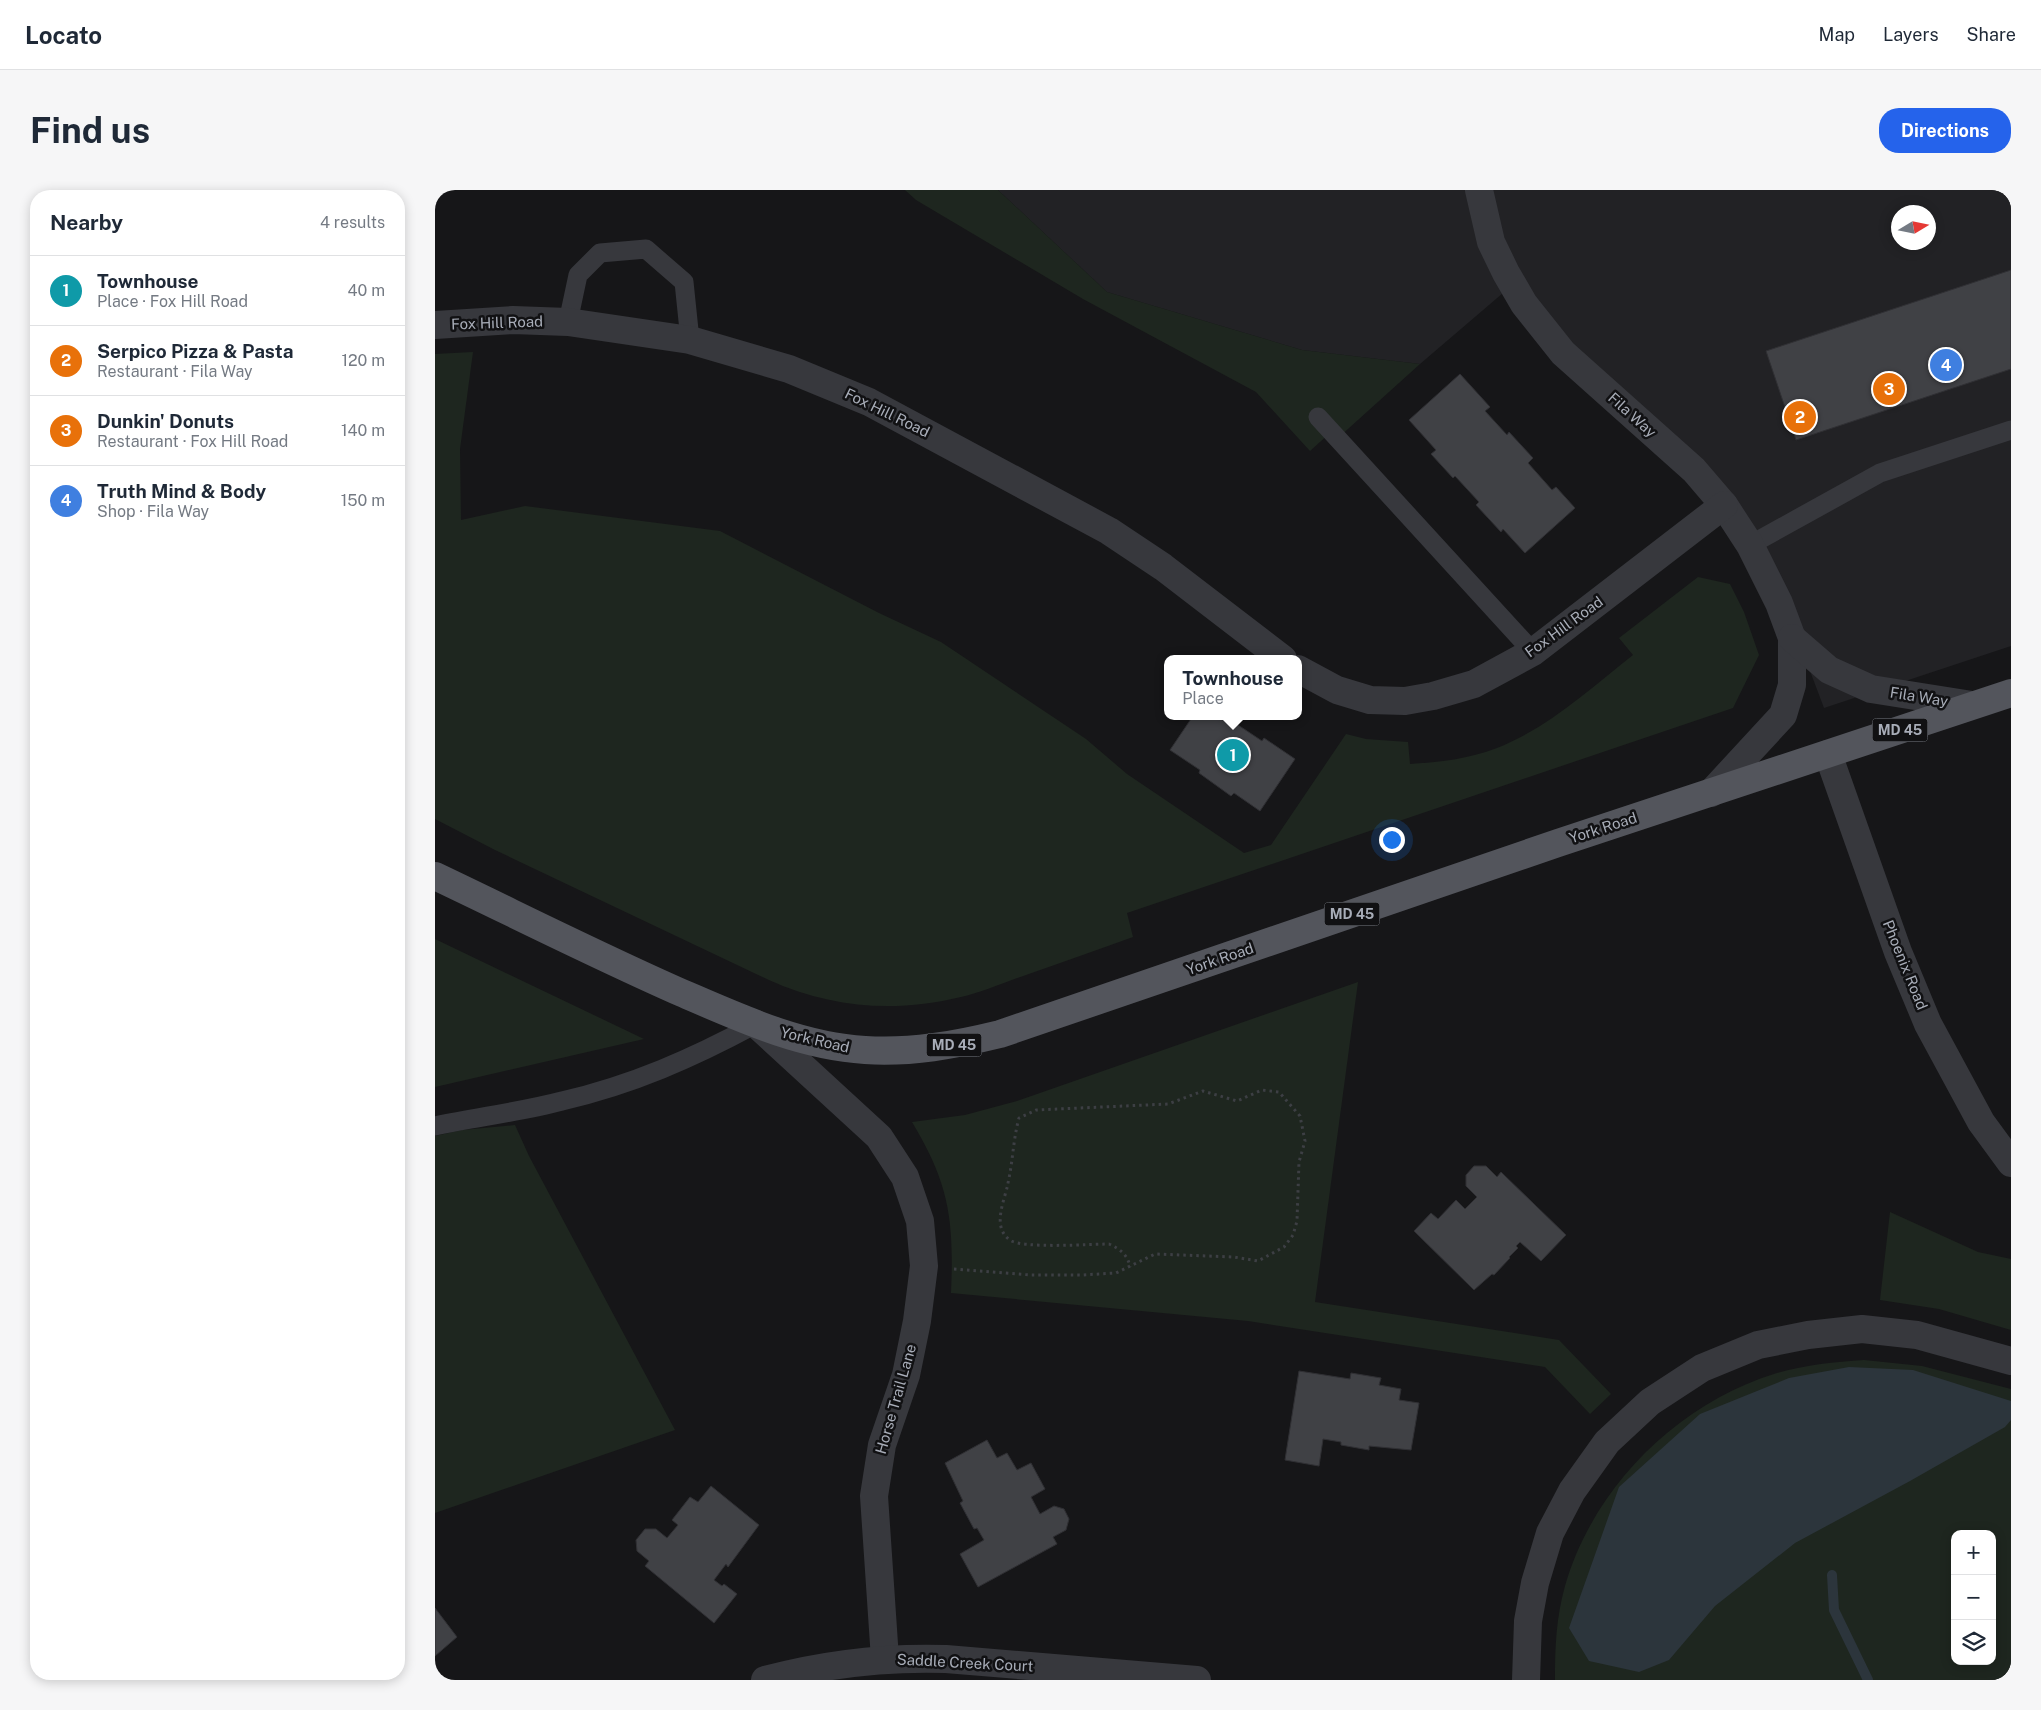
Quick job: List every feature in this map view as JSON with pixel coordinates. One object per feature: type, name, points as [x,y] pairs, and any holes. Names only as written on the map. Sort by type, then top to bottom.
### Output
[{"type":"main road","name":"York Road","points":[[435,876],[650,979],[756,1024],[793,1037],[825,1045],[864,1050],[925,1050],[1000,1034],[2011,693]]},
{"type":"street","name":"Fila Way","points":[[1479,190],[1491,242],[1524,304],[1563,352],[1694,470],[1724,506],[1750,545],[1779,603],[1792,638],[1792,685],[1783,715],[1711,793]]},
{"type":"street","name":"Fox Hill Road","points":[[435,325],[513,320],[569,322],[690,340],[789,369],[869,402],[1109,531],[1163,567],[1278,655]]},
{"type":"street","name":"Fox Hill Road","points":[[1302,671],[1337,690],[1370,700],[1405,701],[1433,696],[1474,684],[1533,652],[1724,506]]},
{"type":"street","name":"Fila Way","points":[[1792,638],[1829,670],[1871,689],[1972,706]]},
{"type":"street","name":"Phoenix Road","points":[[1828,754],[1897,952],[1928,1024],[1981,1122],[2011,1162]]},
{"type":"street","name":"Horse Trail Lane","points":[[756,1024],[879,1137],[905,1177],[920,1221],[923,1266],[915,1330],[906,1375],[881,1445],[874,1496],[885,1659]]},
{"type":"street","points":[[1526,1680],[1531,1602],[1550,1533],[1572,1491],[1607,1442],[1650,1402],[1702,1368],[1758,1345],[1808,1335],[1862,1329],[1917,1335],[2011,1360]]},
{"type":"street","name":"Saddle Creek Court","points":[[765,1680],[834,1664],[885,1659],[946,1659],[1197,1680]]},
{"type":"lane","points":[[569,322],[578,275],[600,253],[646,249],[684,282],[690,340]]},
{"type":"lane","points":[[1318,417],[1533,652]]},
{"type":"lane","points":[[1750,545],[1880,474],[2011,430]]},
{"type":"lane","points":[[435,1126],[563,1101],[634,1080],[700,1054],[756,1024]]},
{"type":"path","points":[[923,1266],[1030,1275],[1074,1275],[1116,1273],[1130,1267],[1155,1254],[1234,1257],[1258,1261],[1284,1246],[1293,1235],[1297,1221],[1299,1162],[1305,1141],[1300,1116],[1279,1092],[1262,1090],[1237,1101],[1203,1091],[1168,1104],[1035,1110],[1019,1118],[1013,1140],[1008,1184],[1000,1215],[1001,1231],[1010,1241],[1025,1244],[1109,1244],[1120,1249],[1129,1262],[1130,1267]]},
{"type":"shaded area","points":[[905,190],[998,190],[1107,292],[1302,350],[1420,364],[1338,438],[1331,432],[1310,451],[1256,392],[1083,299],[916,200]]},
{"type":"shaded area","points":[[998,190],[2011,190],[2011,646],[1824,708],[1793,626],[1750,551],[1510,287],[1420,364],[1302,350],[1107,292]]},
{"type":"shaded area","points":[[473,352],[460,449],[461,520],[525,506],[720,531],[879,613],[941,642],[1086,739],[1127,774],[1244,853],[1271,845],[1346,734],[1366,739],[1408,742],[1410,764],[1465,757],[1486,752],[1516,740],[1568,707],[1633,655],[1619,638],[1698,577],[1730,584],[1744,612],[1759,655],[1733,708],[1127,913],[1133,937],[1120,942],[977,992],[936,1002],[888,1006],[863,1005],[816,997],[769,980],[495,850],[435,819],[435,354]]},
{"type":"shaded area","points":[[435,939],[644,1039],[435,1087]]},
{"type":"shaded area","points":[[1358,982],[1315,1302],[1559,1340],[1611,1394],[1590,1414],[1545,1367],[1248,1321],[951,1293],[952,1245],[947,1204],[935,1165],[912,1122],[965,1115],[1017,1101]]},
{"type":"shaded area","points":[[515,1125],[529,1156],[675,1430],[435,1513],[435,1136],[462,1130]]},
{"type":"shaded area","points":[[1890,1212],[1978,1252],[2011,1259],[2011,1330],[1939,1309],[1880,1300]]},
{"type":"shaded area","points":[[1864,1360],[1922,1366],[2011,1389],[2011,1680],[1555,1680],[1558,1621],[1565,1586],[1578,1550],[1596,1516],[1618,1484],[1644,1454],[1673,1428],[1704,1406],[1738,1388],[1774,1374],[1819,1364]]},
{"type":"shaded area","points":[[1849,1367],[1913,1370],[2011,1401],[2011,1420],[2005,1427],[1795,1543],[1715,1606],[1669,1660],[1639,1672],[1589,1661],[1569,1628],[1619,1487],[1700,1414],[1789,1378]]},
{"type":"building","points":[[2011,270],[2011,369],[1796,440],[1766,351]]},
{"type":"building","points":[[1460,374],[1490,407],[1485,411],[1507,435],[1509,432],[1533,458],[1528,463],[1552,490],[1556,487],[1575,508],[1525,553],[1503,529],[1501,532],[1476,505],[1479,502],[1431,454],[1436,450],[1409,420]]},
{"type":"building","points":[[1190,720],[1233,720],[1262,741],[1264,738],[1295,759],[1260,811],[1234,793],[1231,796],[1199,773],[1200,770],[1170,750]]},
{"type":"building","points":[[1474,1166],[1486,1166],[1497,1177],[1501,1172],[1566,1235],[1541,1261],[1520,1242],[1516,1246],[1518,1248],[1494,1275],[1492,1274],[1474,1290],[1414,1231],[1431,1213],[1438,1219],[1456,1200],[1465,1209],[1477,1197],[1466,1186],[1466,1175]]},
{"type":"building","points":[[1299,1371],[1350,1379],[1351,1373],[1381,1378],[1379,1385],[1401,1389],[1399,1400],[1419,1403],[1411,1450],[1369,1446],[1369,1450],[1341,1445],[1341,1442],[1323,1439],[1319,1466],[1285,1460]]},
{"type":"building","points":[[987,1440],[997,1458],[1007,1453],[1017,1470],[1031,1463],[1045,1489],[1031,1497],[1040,1514],[1054,1506],[1064,1509],[1069,1519],[1066,1530],[1053,1537],[1057,1544],[978,1587],[960,1554],[984,1540],[977,1528],[974,1529],[960,1503],[963,1501],[945,1463]]},
{"type":"building","points":[[711,1486],[759,1525],[728,1567],[726,1564],[714,1580],[722,1586],[724,1584],[737,1594],[714,1623],[645,1566],[649,1561],[637,1551],[636,1540],[645,1529],[656,1529],[667,1538],[678,1525],[672,1520],[690,1497],[698,1502]]},
{"type":"building","points":[[435,1608],[457,1637],[435,1656]]},
{"type":"waterway","points":[[1832,1575],[1834,1610],[1868,1680]]},
{"type":"place","name":"Truth Mind & Body","points":[[1946,365]]},
{"type":"place","name":"Dunkin' Donuts","points":[[1889,389]]},
{"type":"place","name":"Serpico Pizza & Pasta","points":[[1800,417]]},
{"type":"place","name":"Townhouse","points":[[1233,755]]}]
